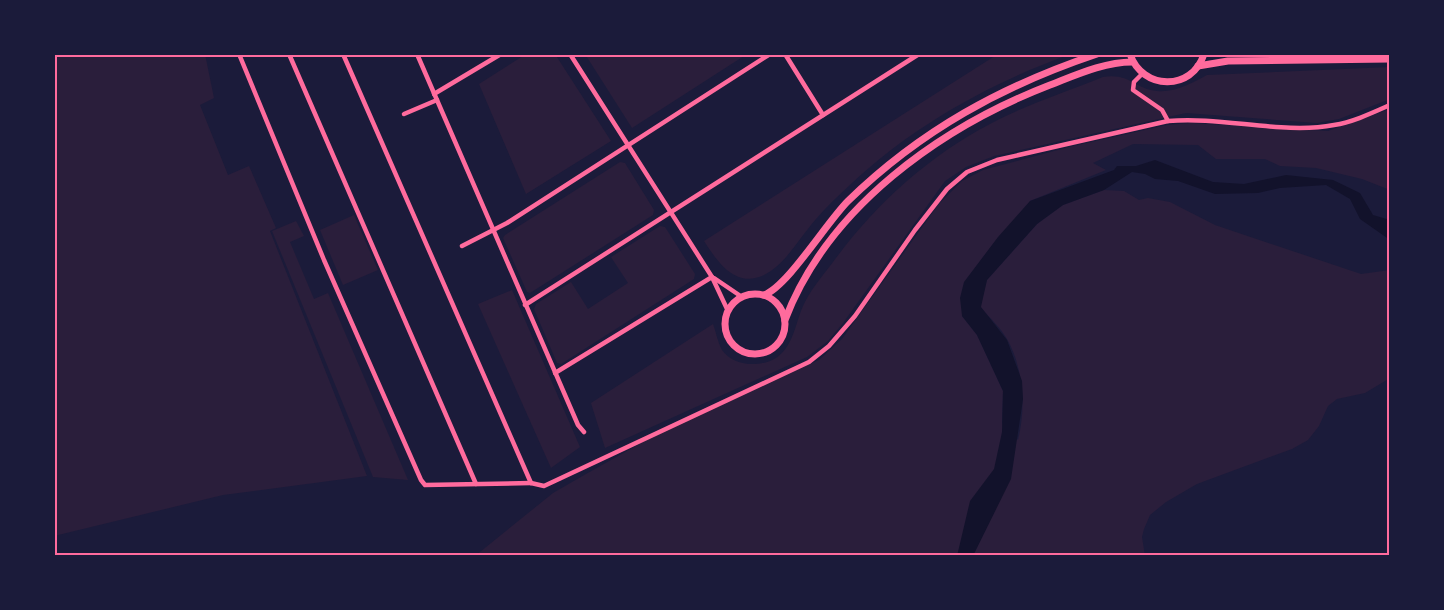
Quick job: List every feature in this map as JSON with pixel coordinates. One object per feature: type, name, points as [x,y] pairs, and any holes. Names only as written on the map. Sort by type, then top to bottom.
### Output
[{"type":"main road","points":[[1097,54],[1026,80],[990,97],[893,160],[846,203],[802,255],[782,284],[764,295],[742,297],[728,311],[725,320],[728,338],[734,346],[751,354],[760,354],[777,346],[782,338],[785,320],[808,273],[835,234],[873,193],[915,160],[986,113],[1021,96],[1131,58],[1142,74],[1153,80],[1172,82],[1189,75],[1198,66],[1204,54]]},
{"type":"main road","points":[[1198,66],[1228,61],[1390,59]]},
{"type":"main road","points":[[764,295],[778,304],[785,320]]},
{"type":"street","points":[[238,54],[413,467],[425,485],[531,483],[544,486],[809,362],[830,346],[947,189],[967,172],[997,160],[1168,121],[1195,119],[1301,127],[1333,125],[1390,105]]},
{"type":"street","points":[[289,54],[476,484]]},
{"type":"street","points":[[343,54],[531,483]]},
{"type":"street","points":[[417,54],[555,373],[578,425],[584,432]]},
{"type":"street","points":[[404,114],[435,97],[501,54]]},
{"type":"street","points":[[570,54],[712,277],[728,311]]},
{"type":"street","points":[[462,246],[493,231],[770,54]]},
{"type":"street","points":[[785,54],[823,115]]},
{"type":"street","points":[[525,304],[918,54]]},
{"type":"street","points":[[1142,74],[1134,82],[1134,90],[1162,110],[1168,121]]},
{"type":"street","points":[[712,277],[742,297]]},
{"type":"street","points":[[555,373],[712,277]]},
{"type":"shaded area","points":[[54,54],[205,54],[214,98],[200,105],[228,175],[249,166],[276,228],[270,231],[367,476],[223,495],[54,536]]},
{"type":"shaded area","points":[[526,54],[555,54],[611,141],[526,194],[479,84]]},
{"type":"shaded area","points":[[585,54],[747,54],[632,128]]},
{"type":"shaded area","points":[[998,54],[1071,54],[983,92],[901,142],[836,198],[784,259],[764,275],[754,278],[736,276],[721,264],[704,241]]},
{"type":"shaded area","points":[[1390,67],[1390,99],[1339,119],[1317,123],[1186,113],[994,156],[966,167],[945,181],[828,341],[807,357],[605,448],[591,403],[713,324],[722,350],[733,359],[755,364],[776,358],[791,340],[802,309],[812,290],[869,218],[925,166],[1003,117],[1103,77],[1120,77],[1149,90],[1163,91],[1183,87],[1207,75]]},
{"type":"shaded area","points":[[1390,109],[1390,190],[1362,179],[1316,168],[1280,166],[1265,159],[1216,159],[1198,145],[1133,144],[1093,163],[1106,170],[1030,201],[962,316],[977,335],[1003,391],[1002,423],[1018,440],[1023,402],[1017,363],[1004,335],[980,307],[987,280],[1037,224],[1063,205],[1104,190],[1124,191],[1139,200],[1148,198],[1170,202],[1215,225],[1361,274],[1390,270],[1390,378],[1365,393],[1337,399],[1328,406],[1319,426],[1308,440],[1292,449],[1197,484],[1166,502],[1150,515],[1144,529],[1142,537],[1145,556],[475,556],[553,493],[586,474],[652,437],[819,360],[842,339],[938,205],[962,181],[983,170],[1069,147],[1167,125],[1190,123],[1328,131]]},
{"type":"shaded area","points":[[1155,160],[1213,182],[1244,184],[1286,175],[1333,180],[1360,193],[1373,215],[1390,220],[1390,240],[1360,219],[1350,199],[1326,185],[1280,188],[1258,193],[1215,194],[1178,181],[1155,179],[1145,174],[1132,172],[1104,190],[1063,205],[1037,224],[987,280],[981,307],[1007,340],[1022,381],[1023,399],[1011,479],[973,556],[957,556],[970,501],[994,469],[1002,432],[1003,391],[977,335],[962,316],[960,298],[964,282],[998,237],[1030,201],[1114,170],[1117,166],[1136,166]]},
{"type":"shaded area","points":[[620,162],[625,163],[654,210],[653,215],[530,293],[527,292],[503,238],[505,235]]},
{"type":"shaded area","points":[[354,215],[378,270],[343,285],[320,230]]},
{"type":"shaded area","points":[[296,221],[304,236],[290,242],[314,299],[328,293],[408,480],[373,477],[272,231]]},
{"type":"shaded area","points":[[660,226],[665,227],[695,274],[694,279],[561,364],[557,363],[534,309],[536,304],[571,282],[588,309],[628,283],[611,257]]},
{"type":"shaded area","points":[[512,290],[580,447],[551,468],[478,304]]}]
